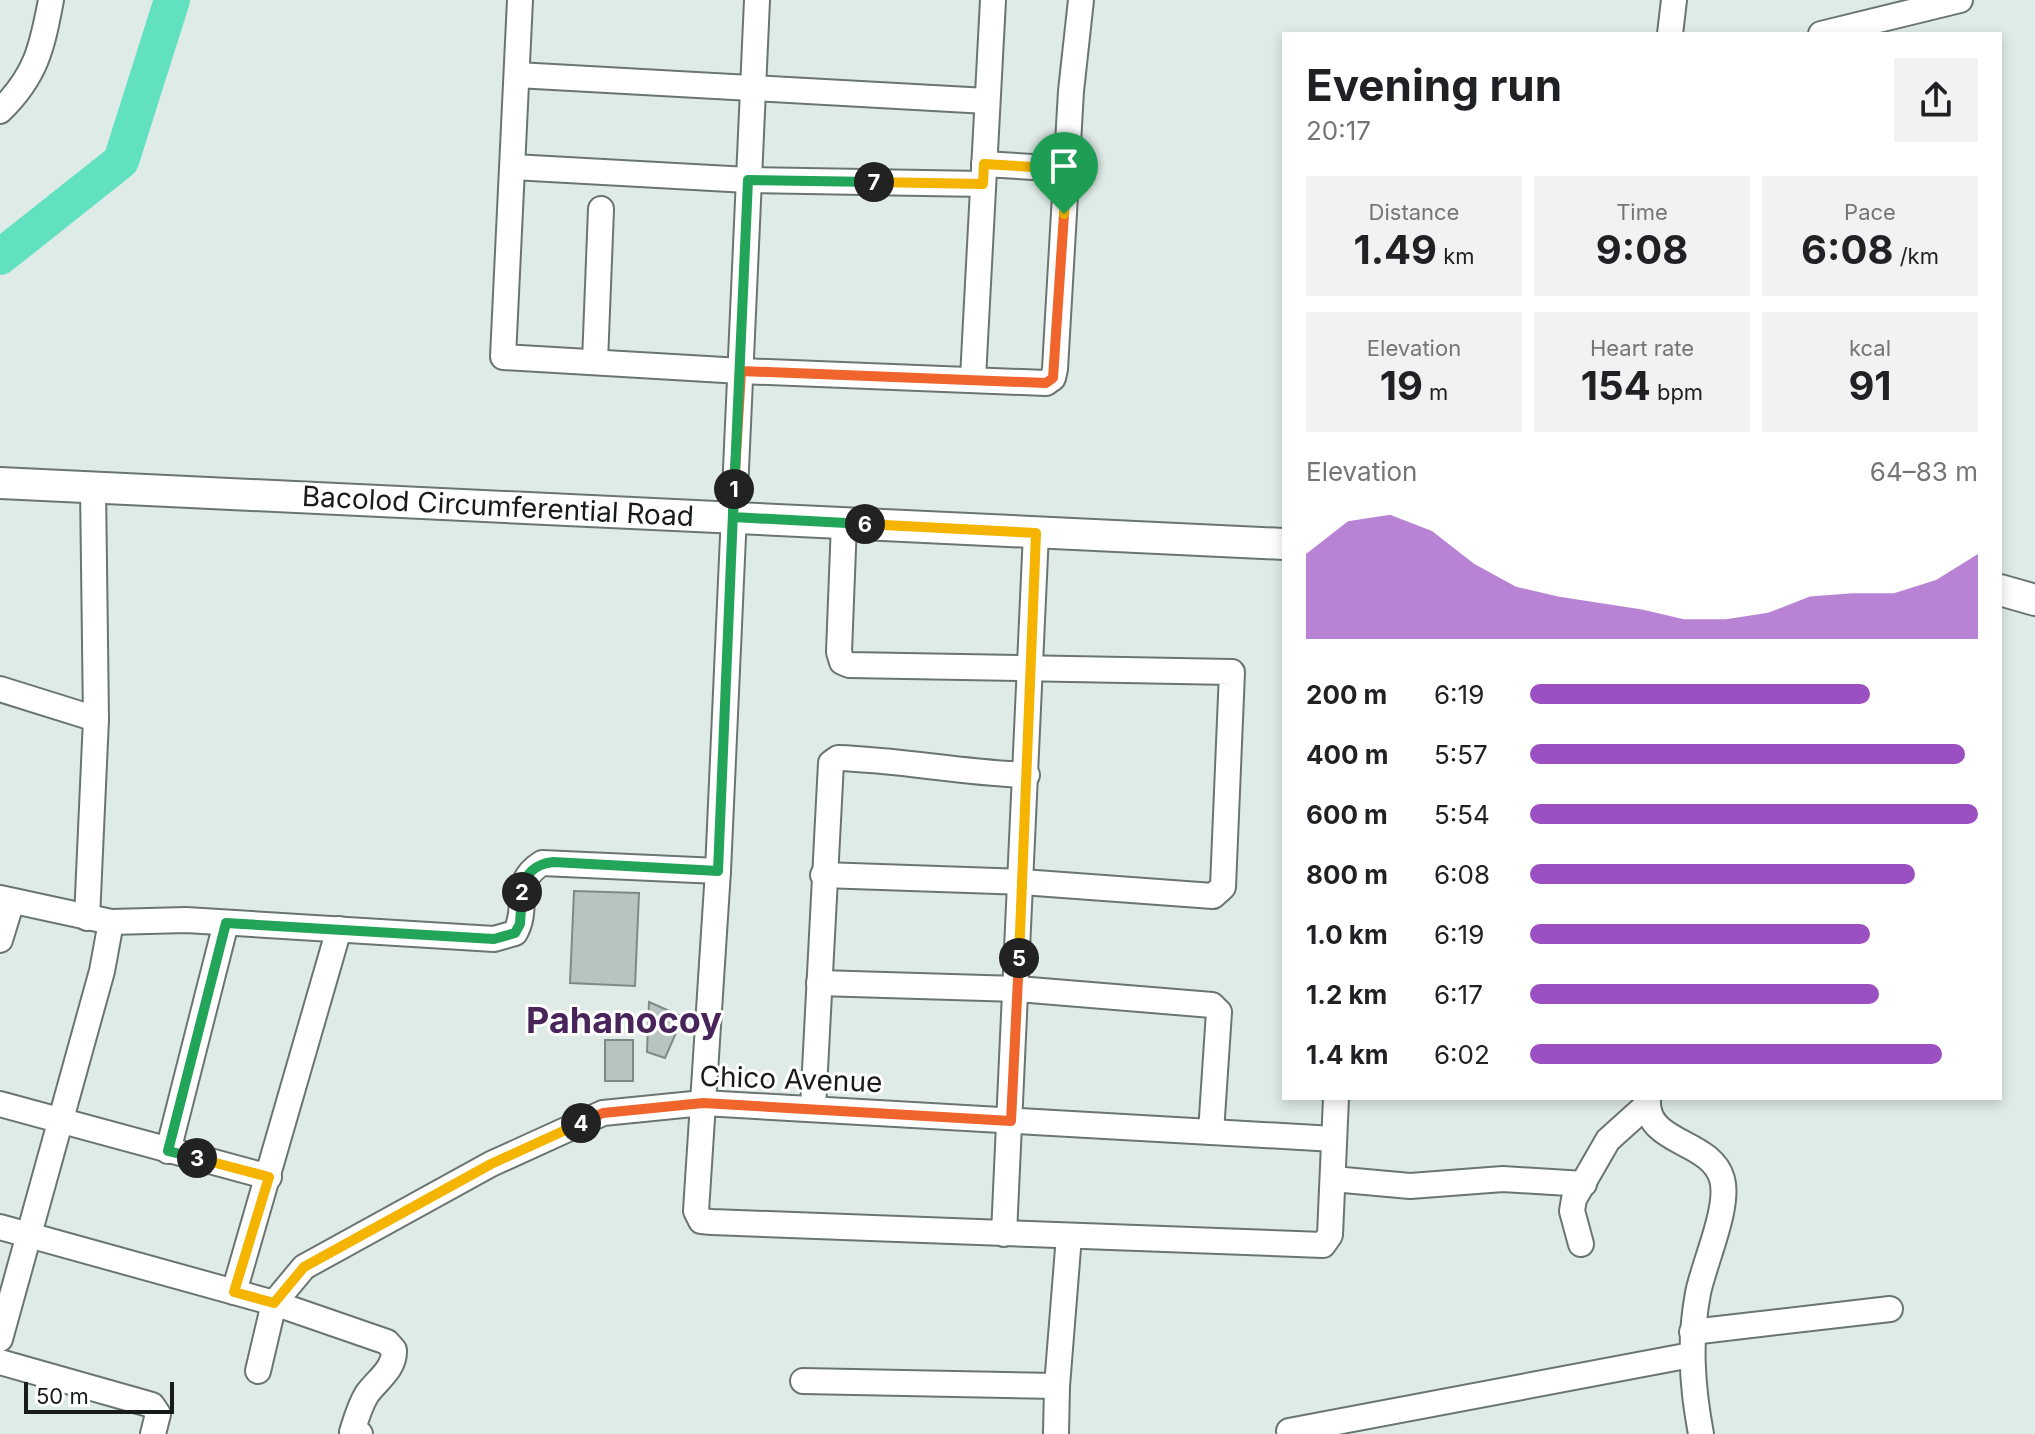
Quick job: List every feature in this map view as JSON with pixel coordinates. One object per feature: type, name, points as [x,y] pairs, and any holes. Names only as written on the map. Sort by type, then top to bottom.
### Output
[{"type":"main road","name":"Bacolod Circumferential Road","points":[[0,483],[1282,544]]},
{"type":"main road","points":[[2002,591],[2035,600]]},
{"type":"street","points":[[0,111],[19,92],[41,55],[51,0]]},
{"type":"street","points":[[520,0],[503,357],[741,371],[1046,383],[1053,378],[1081,0]]},
{"type":"street","points":[[757,0],[718,871],[696,1211],[701,1221],[1323,1245],[1330,1235],[1336,1100]]},
{"type":"street","points":[[973,378],[993,0]]},
{"type":"street","points":[[1670,32],[1674,0]]},
{"type":"street","points":[[1829,32],[1960,0]]},
{"type":"street","points":[[517,75],[987,101]]},
{"type":"street","points":[[513,167],[748,180],[1067,169]]},
{"type":"street","points":[[595,362],[601,209]]},
{"type":"street","points":[[0,1339],[102,971],[93,487]]},
{"type":"street","points":[[823,875],[1022,882],[1213,896],[1223,887],[1232,672],[1032,670],[842,662],[839,652],[844,523]]},
{"type":"street","points":[[1004,1234],[1018,989],[1036,533]]},
{"type":"street","points":[[0,689],[96,719]]},
{"type":"street","points":[[813,1108],[831,763],[838,758],[932,764],[970,773],[1027,775]]},
{"type":"street","points":[[0,940],[6,900],[99,920],[186,920],[506,937],[515,933],[520,924],[526,876],[542,863],[718,871]]},
{"type":"street","points":[[168,1151],[226,923]]},
{"type":"street","points":[[234,1292],[339,929]]},
{"type":"street","points":[[819,983],[1018,989],[1212,1005],[1219,1012],[1211,1132]]},
{"type":"street","points":[[1581,1244],[1572,1211],[1574,1199],[1608,1140],[1648,1101]]},
{"type":"street","points":[[1648,1101],[1651,1120],[1663,1132],[1702,1154],[1717,1167],[1723,1181],[1720,1213],[1704,1266],[1692,1343],[1701,1434]]},
{"type":"street","name":"Chico Avenue","points":[[258,1371],[274,1303],[304,1267],[491,1164],[603,1113],[703,1103],[1334,1139]]},
{"type":"street","points":[[0,1104],[61,1124],[269,1177]]},
{"type":"street","points":[[1333,1179],[1410,1186],[1503,1179],[1584,1184]]},
{"type":"street","points":[[0,1227],[274,1303],[391,1346],[393,1363],[366,1396],[354,1433]]},
{"type":"street","points":[[1056,1434],[1069,1236]]},
{"type":"street","points":[[1289,1431],[1692,1343],[1890,1309]]},
{"type":"street","points":[[0,1362],[152,1405],[158,1414],[153,1434]]},
{"type":"street","points":[[803,1381],[1057,1386]]},
{"type":"building","points":[[574,891],[639,893],[635,986],[570,983]]},
{"type":"building","points":[[649,1002],[683,1017],[665,1058],[647,1052]]},
{"type":"building","points":[[605,1040],[633,1040],[633,1081],[605,1081]]},
{"type":"waterway","points":[[0,257],[121,161],[172,0]]},
{"type":"district","name":"Pahanocoy","points":[[624,1020]]},
{"type":"route","points":[[1064,214],[1055,369],[1053,378],[1046,383],[741,371],[733,517],[718,871],[542,863],[526,876],[523,883],[520,924],[515,933],[494,939],[226,923],[168,1151],[269,1177],[234,1292],[274,1303],[304,1267],[491,1164],[603,1113],[703,1103],[1011,1121],[1036,533],[733,517],[748,180],[983,184],[984,164],[1067,169],[1064,214]]}]
